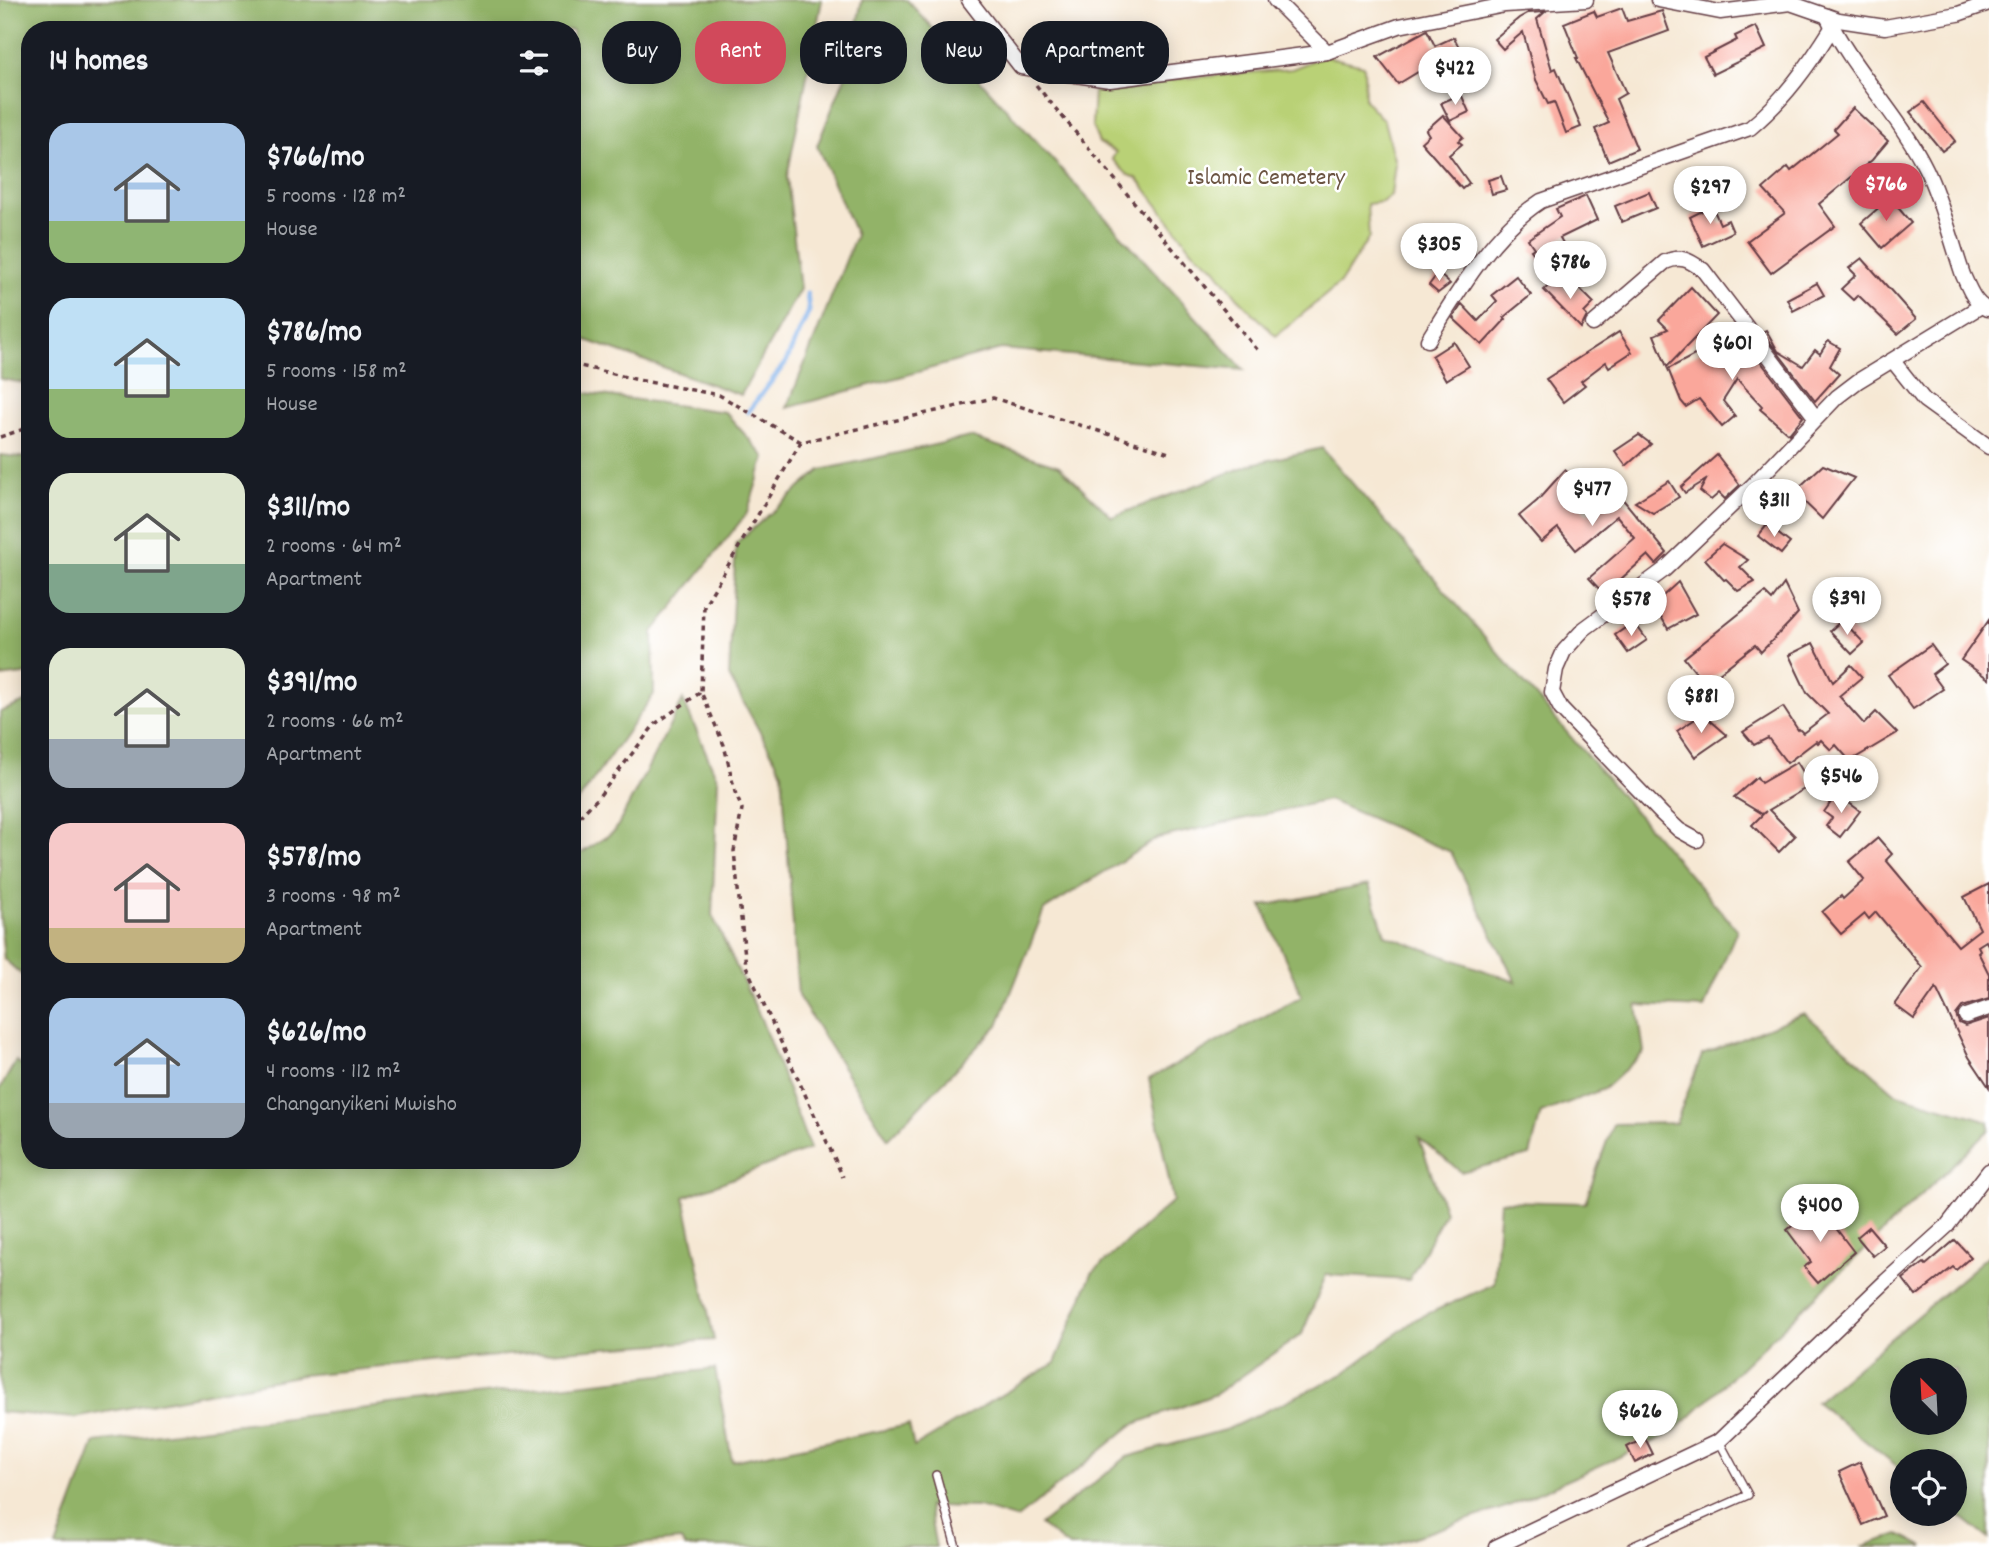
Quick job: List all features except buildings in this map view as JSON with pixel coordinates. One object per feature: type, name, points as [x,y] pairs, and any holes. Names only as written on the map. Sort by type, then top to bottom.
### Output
[{"type":"street","points":[[969,0],[1021,67]]},
{"type":"street","points":[[1275,0],[1327,52]]},
{"type":"street","points":[[1169,72],[1327,52],[1399,26],[1505,5],[1587,0]]},
{"type":"street","points":[[1658,0],[1720,12],[1789,1],[1829,22],[1885,27],[1958,14],[1989,3]]},
{"type":"street","points":[[1698,840],[1679,830],[1661,814],[1561,709],[1552,692],[1556,669],[1564,651],[1584,629],[1664,570],[1752,486],[1837,397],[1858,381],[1985,308],[1971,292],[1963,275],[1926,167],[1829,22]]},
{"type":"street","points":[[1428,340],[1466,280],[1520,214],[1541,201],[1750,128],[1769,113],[1794,84],[1829,22]]},
{"type":"street","points":[[1592,324],[1665,262],[1675,258],[1686,259],[1703,270],[1816,418]]},
{"type":"street","points":[[1893,360],[1924,400],[1989,447]]},
{"type":"street","points":[[1966,1016],[1989,1007]]},
{"type":"street","points":[[1496,1547],[1719,1441],[1885,1281],[1947,1226],[1989,1171]]},
{"type":"lane","points":[[1631,1547],[1748,1495],[1719,1441]]},
{"type":"lane","points":[[936,1475],[956,1547]]},
{"type":"path","points":[[1035,84],[1259,353]]},
{"type":"path","points":[[581,366],[719,396],[801,442],[993,398],[1169,453]]},
{"type":"path","points":[[0,437],[21,430]]},
{"type":"path","points":[[801,442],[704,606],[701,692],[724,745],[735,792],[742,808],[734,851],[746,966],[843,1177]]},
{"type":"path","points":[[581,815],[597,799],[654,724],[701,692]]},
{"type":"green space","points":[[0,0],[822,0],[818,21],[800,21],[800,84],[805,84],[787,177],[800,289],[741,395],[581,338],[581,21],[21,21],[21,382],[0,379]]},
{"type":"green space","points":[[862,0],[907,0],[926,21],[921,21],[921,84],[984,84],[1244,370],[1001,349],[787,408],[856,235],[817,146],[842,84],[907,84],[907,21],[858,21]]},
{"type":"green space","name":"Islamic Cemetery","points":[[1324,56],[1364,65],[1365,100],[1384,121],[1395,163],[1391,195],[1382,202],[1367,204],[1369,237],[1340,283],[1276,336],[1237,297],[1214,267],[1193,251],[1137,178],[1128,175],[1112,159],[1116,152],[1099,143],[1092,126],[1094,91],[1136,84],[1169,84],[1169,80],[1292,69]]},
{"type":"green space","points":[[581,392],[725,412],[765,457],[747,513],[653,632],[654,694],[581,797]]},
{"type":"green space","points":[[970,437],[1059,466],[1112,517],[1252,464],[1322,448],[1737,930],[1704,1008],[1637,1005],[1644,1052],[1604,1089],[1541,1113],[1530,1155],[1461,1172],[1419,1138],[1445,1212],[1409,1280],[1326,1275],[1302,1334],[1216,1394],[1132,1425],[1017,1519],[979,1507],[928,1506],[936,1547],[685,1547],[681,1540],[608,1547],[56,1547],[95,1442],[456,1397],[715,1369],[732,1461],[909,1425],[914,1447],[1055,1363],[1092,1273],[1173,1201],[1149,1079],[1302,996],[1262,906],[1369,885],[1385,935],[1516,982],[1451,852],[1328,800],[1158,838],[1044,910],[998,1025],[888,1139],[798,996],[782,772],[729,676],[736,543],[821,470]]},
{"type":"green space","points":[[0,455],[21,457],[21,674],[0,677]]},
{"type":"green space","points":[[683,700],[718,780],[712,915],[761,1019],[810,1149],[684,1197],[714,1340],[507,1355],[302,1375],[75,1418],[0,1412],[0,1089],[16,1061],[21,1065],[21,1169],[581,1169],[581,853],[615,831]]},
{"type":"green space","points":[[21,704],[21,974],[4,959],[0,917],[0,712]]},
{"type":"green space","points":[[1804,1013],[1897,1094],[1989,1121],[1989,1130],[1673,1433],[1509,1506],[1384,1547],[1069,1547],[1040,1525],[1127,1457],[1228,1429],[1343,1374],[1416,1319],[1494,1284],[1500,1201],[1585,1203],[1613,1124],[1676,1123],[1702,1055]]},
{"type":"green space","points":[[1989,1255],[1989,1539],[1967,1522],[1967,1449],[1890,1449],[1890,1461],[1816,1402]]},
{"type":"green space","points":[[1899,1534],[1924,1547],[1861,1547]]},
{"type":"waterway","points":[[748,412],[786,362],[809,311],[807,293]]}]
